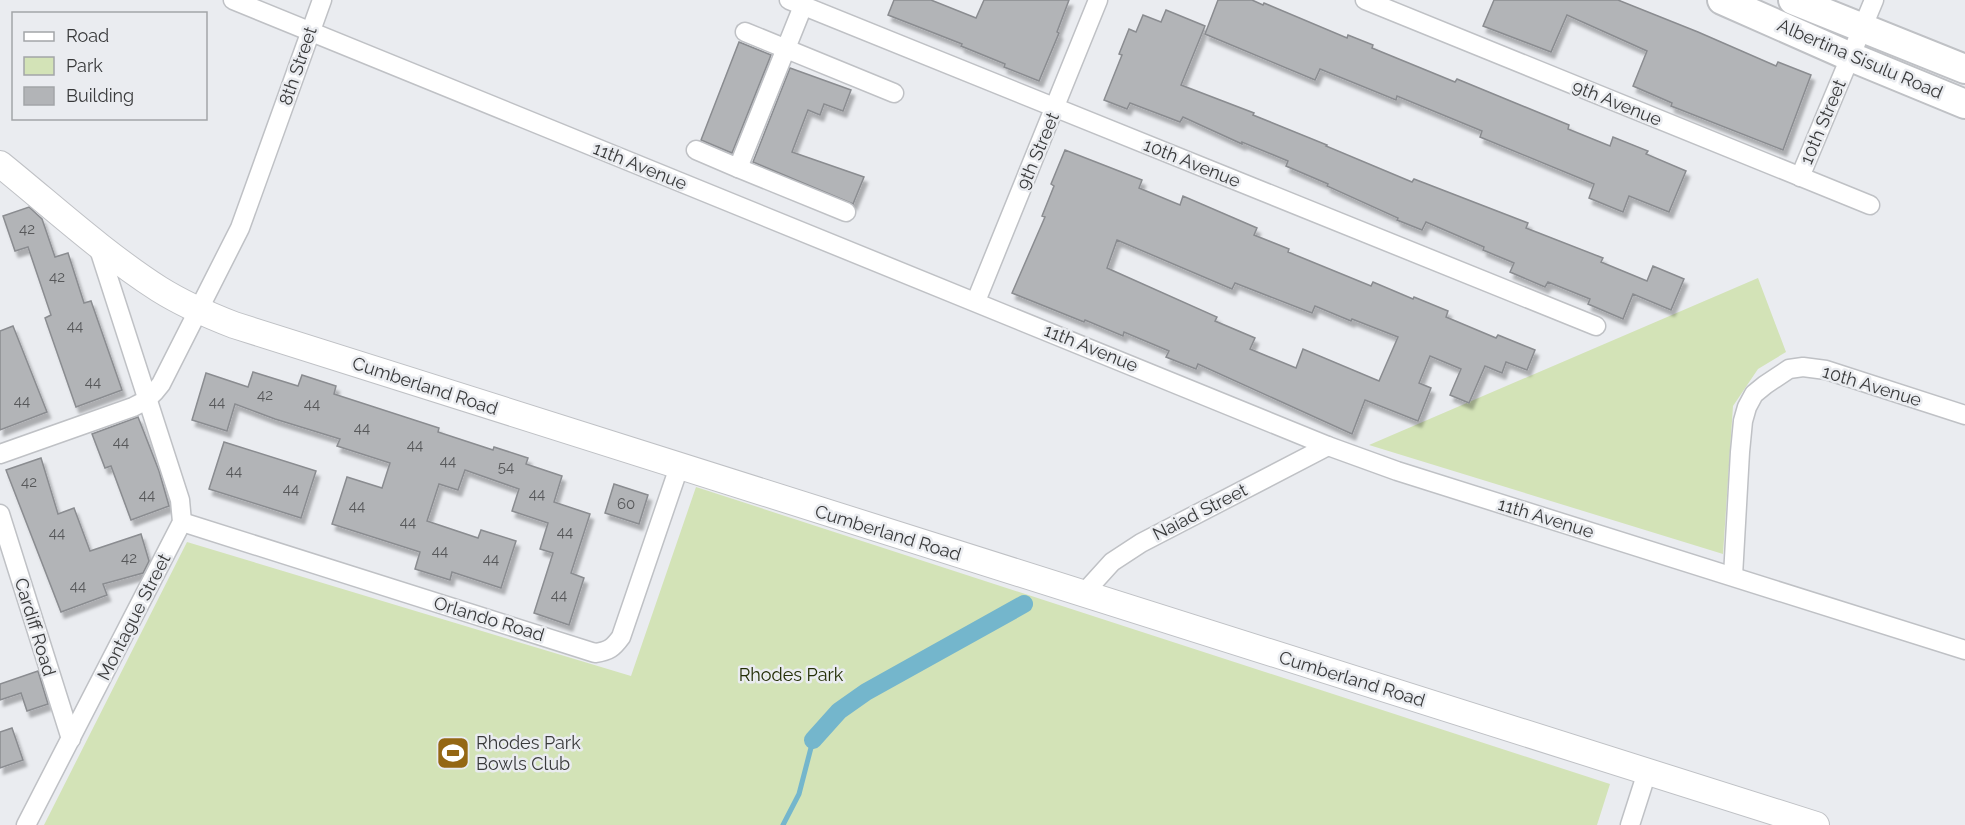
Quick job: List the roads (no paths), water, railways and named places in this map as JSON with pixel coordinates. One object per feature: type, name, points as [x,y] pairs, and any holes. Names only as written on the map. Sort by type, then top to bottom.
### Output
[{"type":"main road","name":"Albertina Sisulu Road","points":[[1722,0],[1965,104]]},
{"type":"main road","name":"Albertina Sisulu Road","points":[[1793,0],[1965,69]]},
{"type":"street","name":"11th Avenue","points":[[233,0],[1328,446],[1408,474],[1965,650]]},
{"type":"street","name":"8th Street","points":[[198,311],[240,228],[322,0]]},
{"type":"street","name":"9th Street","points":[[976,301],[1098,0]]},
{"type":"street","name":"9th Avenue","points":[[1365,0],[1870,205]]},
{"type":"street","name":"10th Street","points":[[1800,177],[1874,0]]},
{"type":"street","name":"10th Avenue","points":[[796,3],[1596,326]]},
{"type":"street","points":[[738,168],[786,49],[796,3]]},
{"type":"street","points":[[745,32],[894,93]]},
{"type":"street","points":[[696,150],[846,212]]},
{"type":"street","name":"Cumberland Road","points":[[0,164],[97,243],[159,289],[198,311],[246,329],[1816,825]]},
{"type":"street","points":[[97,243],[180,500],[182,522]]},
{"type":"street","points":[[0,454],[147,400],[161,384],[198,311]]},
{"type":"street","name":"10th Avenue","points":[[1733,576],[1743,421],[1754,394],[1775,377],[1789,369],[1803,367],[1826,370],[1965,415]]},
{"type":"street","name":"Naiad Street","points":[[1083,594],[1112,562],[1141,543],[1328,446]]},
{"type":"street","name":"Orlando Road","points":[[182,522],[584,649],[603,652],[610,650],[621,637],[679,467]]},
{"type":"street","name":"Cardiff Road","points":[[0,514],[71,739]]},
{"type":"street","name":"Montague Street","points":[[26,825],[182,522]]},
{"type":"street","points":[[1630,825],[1647,772]]},
{"type":"waterway","points":[[813,740],[839,711],[866,692],[1024,604]]},
{"type":"waterway","points":[[783,825],[799,794],[813,740]]},
{"type":"place","name":"Rhodes Park Bowls Club","points":[[453,753]]},
{"type":"park label","name":"Rhodes Park","points":[[791,675]]}]
